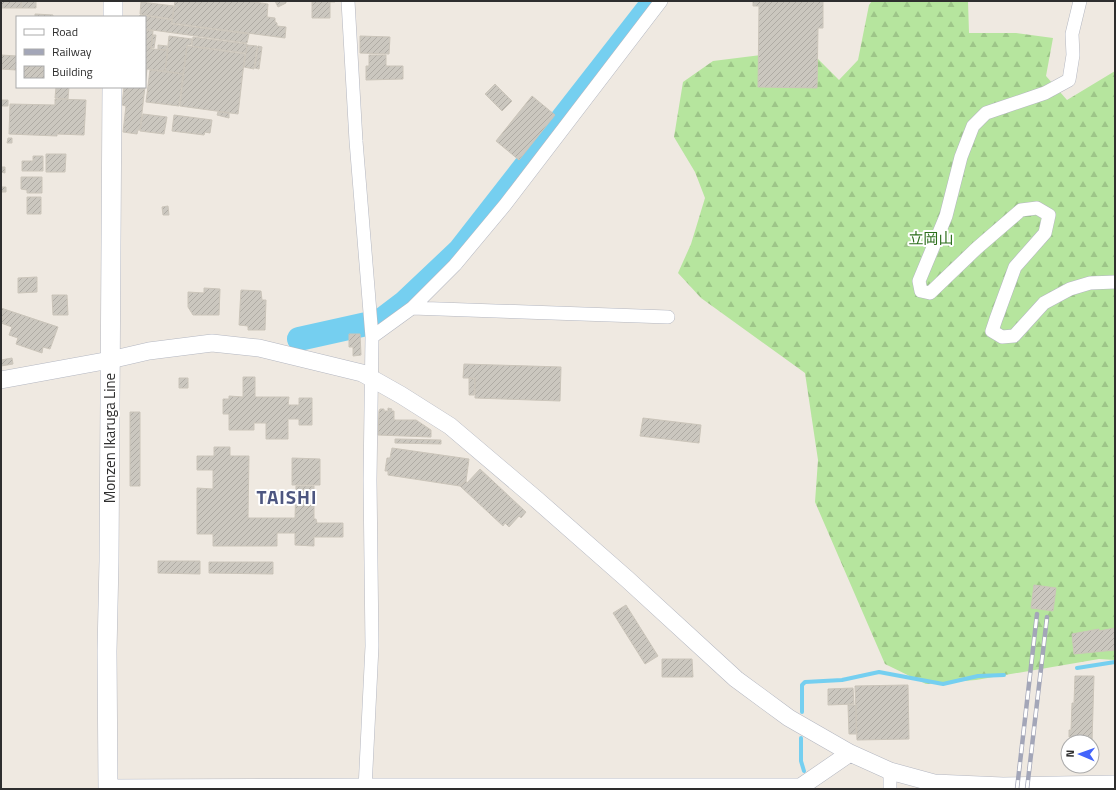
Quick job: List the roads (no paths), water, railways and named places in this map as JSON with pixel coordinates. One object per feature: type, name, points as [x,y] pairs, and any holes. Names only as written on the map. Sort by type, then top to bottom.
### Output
[{"type":"main road","points":[[113,1],[113,16]]},
{"type":"main road","name":"Monzen Ikaruga Line","points":[[108,789],[107,651],[112,88]]},
{"type":"street","points":[[348,1],[356,141],[371,328],[370,480],[372,646],[365,788]]},
{"type":"street","points":[[371,328],[412,308],[455,265],[505,205],[661,1]]},
{"type":"street","points":[[1080,1],[1072,34],[1073,55],[1069,80],[1045,93],[986,113],[973,126],[961,156],[946,216],[919,281],[921,291],[930,293],[976,248],[1021,210],[1037,208],[1049,214],[1045,233],[1015,267],[992,331],[1002,337],[1014,336],[1044,302],[1070,289],[1090,283],[1115,282]]},
{"type":"street","points":[[412,308],[668,317]]},
{"type":"street","points":[[1,380],[110,360],[149,351],[212,344],[259,348],[362,373],[401,395],[450,426],[582,539],[736,679],[789,718],[850,753],[890,771],[934,783],[1003,788],[1077,787],[1115,784]]},
{"type":"street","points":[[108,789],[802,787],[850,753]]},
{"type":"street","points":[[890,771],[890,789]]},
{"type":"waterway","points":[[299,339],[380,321],[405,302],[460,250],[654,1]]},
{"type":"waterway","points":[[1077,668],[1115,662]]},
{"type":"waterway","points":[[802,712],[802,685],[805,682],[842,680],[879,672],[943,684],[978,676],[1004,675]]},
{"type":"waterway","points":[[801,738],[801,761],[804,771]]},
{"type":"railway","points":[[1017,789],[1037,614]]},
{"type":"railway","points":[[1027,789],[1047,617]]},
{"type":"district","name":"TAISHI","points":[[287,497]]},
{"type":"park label","name":"立岡山","points":[[931,239]]}]
